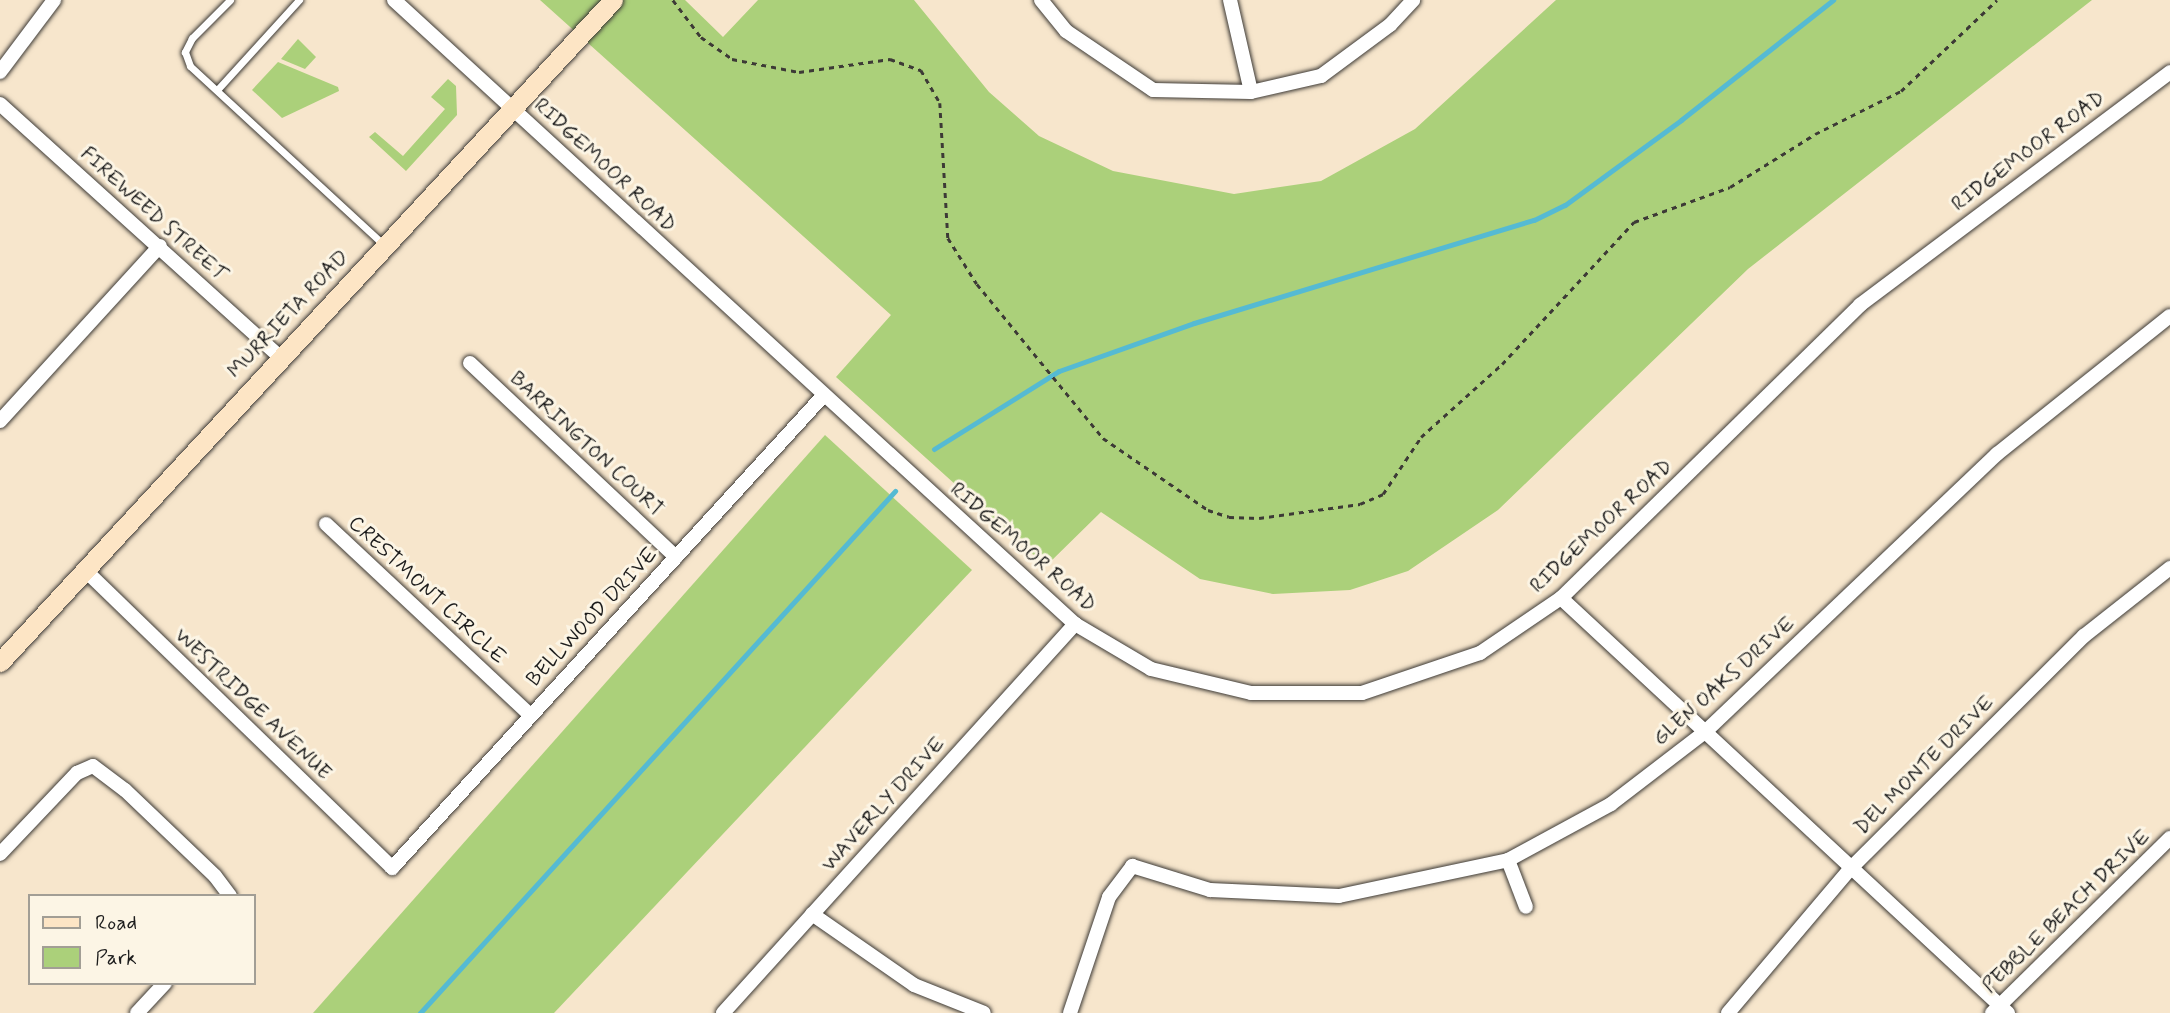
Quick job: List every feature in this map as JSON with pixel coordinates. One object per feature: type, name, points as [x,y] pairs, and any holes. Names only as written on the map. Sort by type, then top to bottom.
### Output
[{"type":"main road","name":"MURRIETA ROAD","points":[[0,662],[279,356],[612,0]]},
{"type":"street","points":[[0,72],[54,0]]},
{"type":"street","name":"RIDGEMOOR ROAD","points":[[394,0],[823,396],[1075,624],[1151,669],[1251,692],[1362,693],[1480,653],[1561,598],[1860,305],[2170,72]]},
{"type":"street","points":[[1041,0],[1066,31],[1153,90],[1251,92],[1321,76],[1390,25],[1413,0]]},
{"type":"street","points":[[1230,0],[1251,92]]},
{"type":"street","name":"FIREWEED STREET","points":[[0,104],[279,356]]},
{"type":"street","points":[[0,421],[160,246]]},
{"type":"street","name":"GLEN OAKS DRIVE","points":[[1070,1013],[1109,897],[1132,866],[1210,890],[1339,896],[1508,860],[1611,804],[1706,731],[1997,454],[2170,316]]},
{"type":"street","name":"BARRINGTON COURT","points":[[470,363],[677,556]]},
{"type":"street","name":"BELLWOOD DRIVE","points":[[392,867],[823,396]]},
{"type":"street","name":"CRESTMONT CIRCLE","points":[[326,524],[530,715]]},
{"type":"street","name":"DEL MONTE DRIVE","points":[[1728,1013],[1852,868],[2084,636],[2170,568]]},
{"type":"street","name":"WESTRIDGE AVENUE","points":[[85,570],[392,867]]},
{"type":"street","points":[[1561,598],[1852,868],[2000,1010]]},
{"type":"street","name":"WAVERLY DRIVE","points":[[723,1013],[1075,624]]},
{"type":"street","points":[[0,853],[77,773],[93,766],[166,828],[228,894]]},
{"type":"street","name":"PEBBLE BEACH DRIVE","points":[[2000,1010],[2170,838]]},
{"type":"street","points":[[1508,860],[1526,907]]},
{"type":"street","points":[[812,914],[914,985],[984,1013]]},
{"type":"street","points":[[137,1013],[163,985]]},
{"type":"lane","points":[[230,0],[192,38],[185,52],[190,66],[384,245]]},
{"type":"lane","points":[[216,90],[299,0]]},
{"type":"path","points":[[673,0],[701,37],[732,58],[799,72],[890,59],[921,70],[940,103],[948,238],[977,284],[1103,438],[1208,510],[1229,517],[1259,518],[1373,499],[1395,480],[1421,437],[1502,364],[1634,222],[1730,187],[1815,134],[1901,92],[1997,0]]},
{"type":"green space","points":[[540,0],[685,0],[723,37],[758,0],[914,0],[989,92],[1039,136],[1113,171],[1234,194],[1321,181],[1415,129],[1556,0],[2092,0],[1748,269],[1498,510],[1408,571],[1350,590],[1273,594],[1200,579],[1101,512],[1046,566],[836,377],[891,315]]},
{"type":"green space","points":[[298,39],[316,57],[305,69],[281,59]]},
{"type":"green space","points":[[278,62],[338,87],[339,91],[282,118],[252,90]]},
{"type":"green space","points":[[448,79],[456,86],[457,115],[406,171],[369,137],[375,132],[403,156],[445,109],[431,97]]},
{"type":"green space","points":[[825,435],[972,570],[554,1013],[313,1013]]},
{"type":"waterway","points":[[934,449],[1059,371],[1194,323],[1534,220],[1565,205],[1681,120],[1833,0]]},
{"type":"waterway","points":[[420,1013],[895,491]]}]
